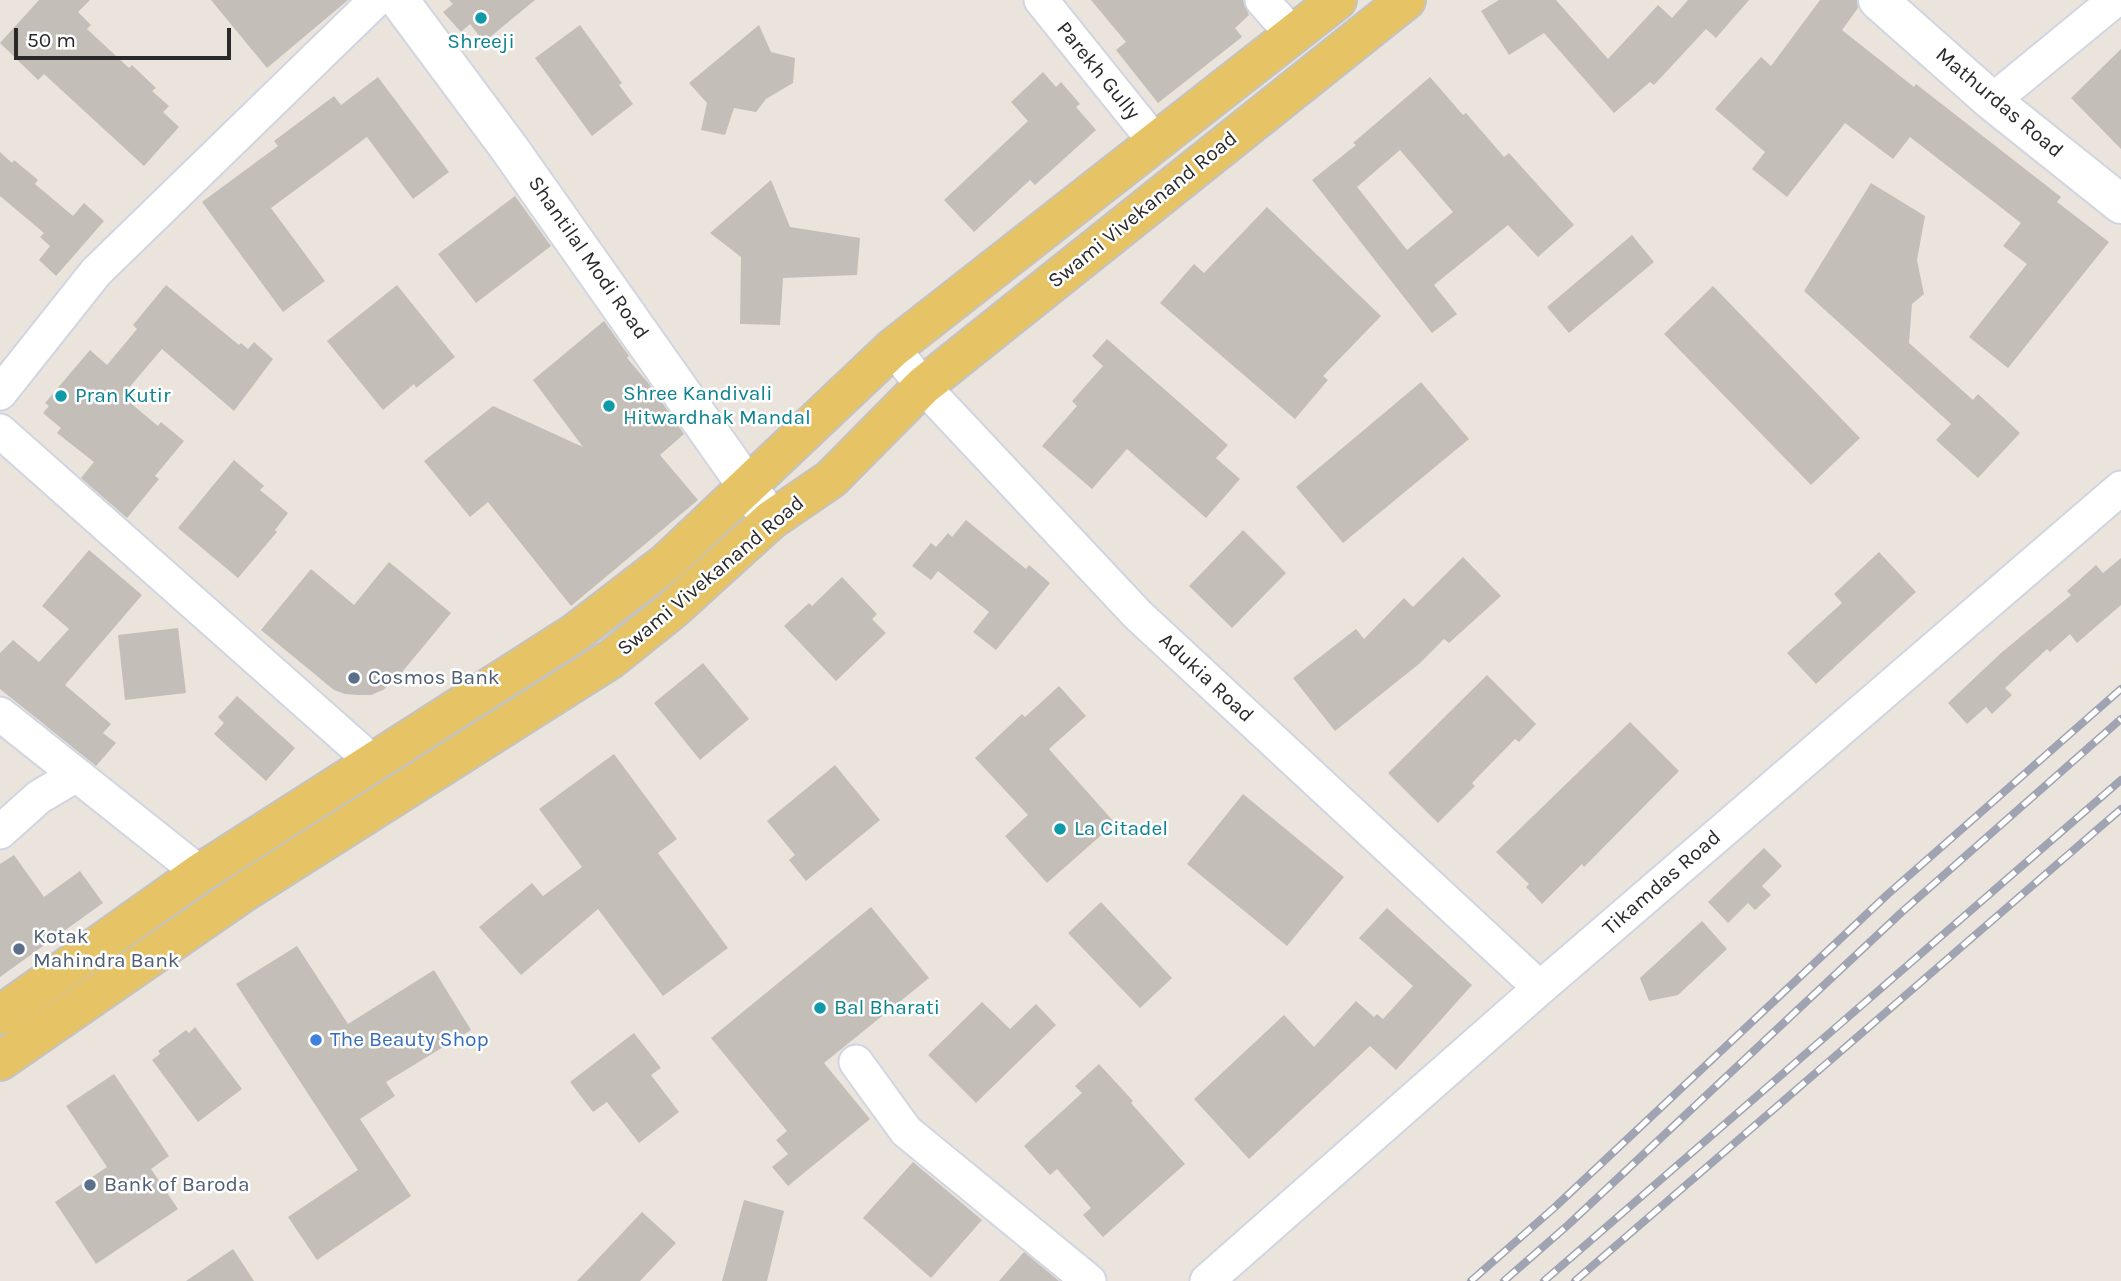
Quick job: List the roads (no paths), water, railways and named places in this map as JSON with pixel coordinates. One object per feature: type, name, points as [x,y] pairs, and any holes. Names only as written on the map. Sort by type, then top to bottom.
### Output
[{"type":"main road","name":"Swami Vivekanand Road","points":[[0,1015],[200,873],[575,633],[666,563],[893,348],[1338,0]]},
{"type":"main road","name":"Swami Vivekanand Road","points":[[0,1061],[244,892],[611,659],[672,610],[771,520],[831,479],[923,386],[1406,0]]},
{"type":"street","points":[[0,393],[96,272],[376,0]]},
{"type":"street","name":"Shantilal Modi Road","points":[[399,0],[509,148],[771,520]]},
{"type":"street","name":"Parekh Gully","points":[[1041,0],[1156,143]]},
{"type":"street","points":[[1262,0],[1293,35]]},
{"type":"street","name":"Mathurdas Road","points":[[1878,0],[1992,101],[2121,204]]},
{"type":"street","points":[[1992,101],[2115,0]]},
{"type":"street","name":"Adukia Road","points":[[893,348],[923,386],[1138,615],[1540,988]]},
{"type":"street","points":[[0,430],[373,762]]},
{"type":"street","name":"Tikamdas Road","points":[[1207,1281],[1540,988],[2121,488]]},
{"type":"street","points":[[0,714],[200,873]]},
{"type":"street","points":[[0,832],[39,797],[76,775]]},
{"type":"street","points":[[856,1062],[906,1131],[1089,1281]]},
{"type":"railway","points":[[1471,1281],[1555,1207],[1888,894],[2121,689]]},
{"type":"railway","points":[[1504,1281],[1568,1225],[1903,911],[2121,719]]},
{"type":"railway","points":[[1544,1281],[2121,780]]},
{"type":"railway","points":[[1575,1281],[2121,809]]},
{"type":"place","name":"Shreeji","points":[[481,18]]},
{"type":"place","name":"Pran Kutir","points":[[61,396]]},
{"type":"place","name":"Shree Kandivali Hitwardhak Mandal","points":[[609,406]]},
{"type":"place","name":"Cosmos Bank","points":[[354,678]]},
{"type":"place","name":"La Citadel","points":[[1060,829]]},
{"type":"place","name":"Kotak Mahindra Bank","points":[[19,949]]},
{"type":"place","name":"Bal Bharati","points":[[820,1008]]},
{"type":"place","name":"The Beauty Shop","points":[[316,1040]]},
{"type":"place","name":"Bank of Baroda","points":[[90,1185]]}]
